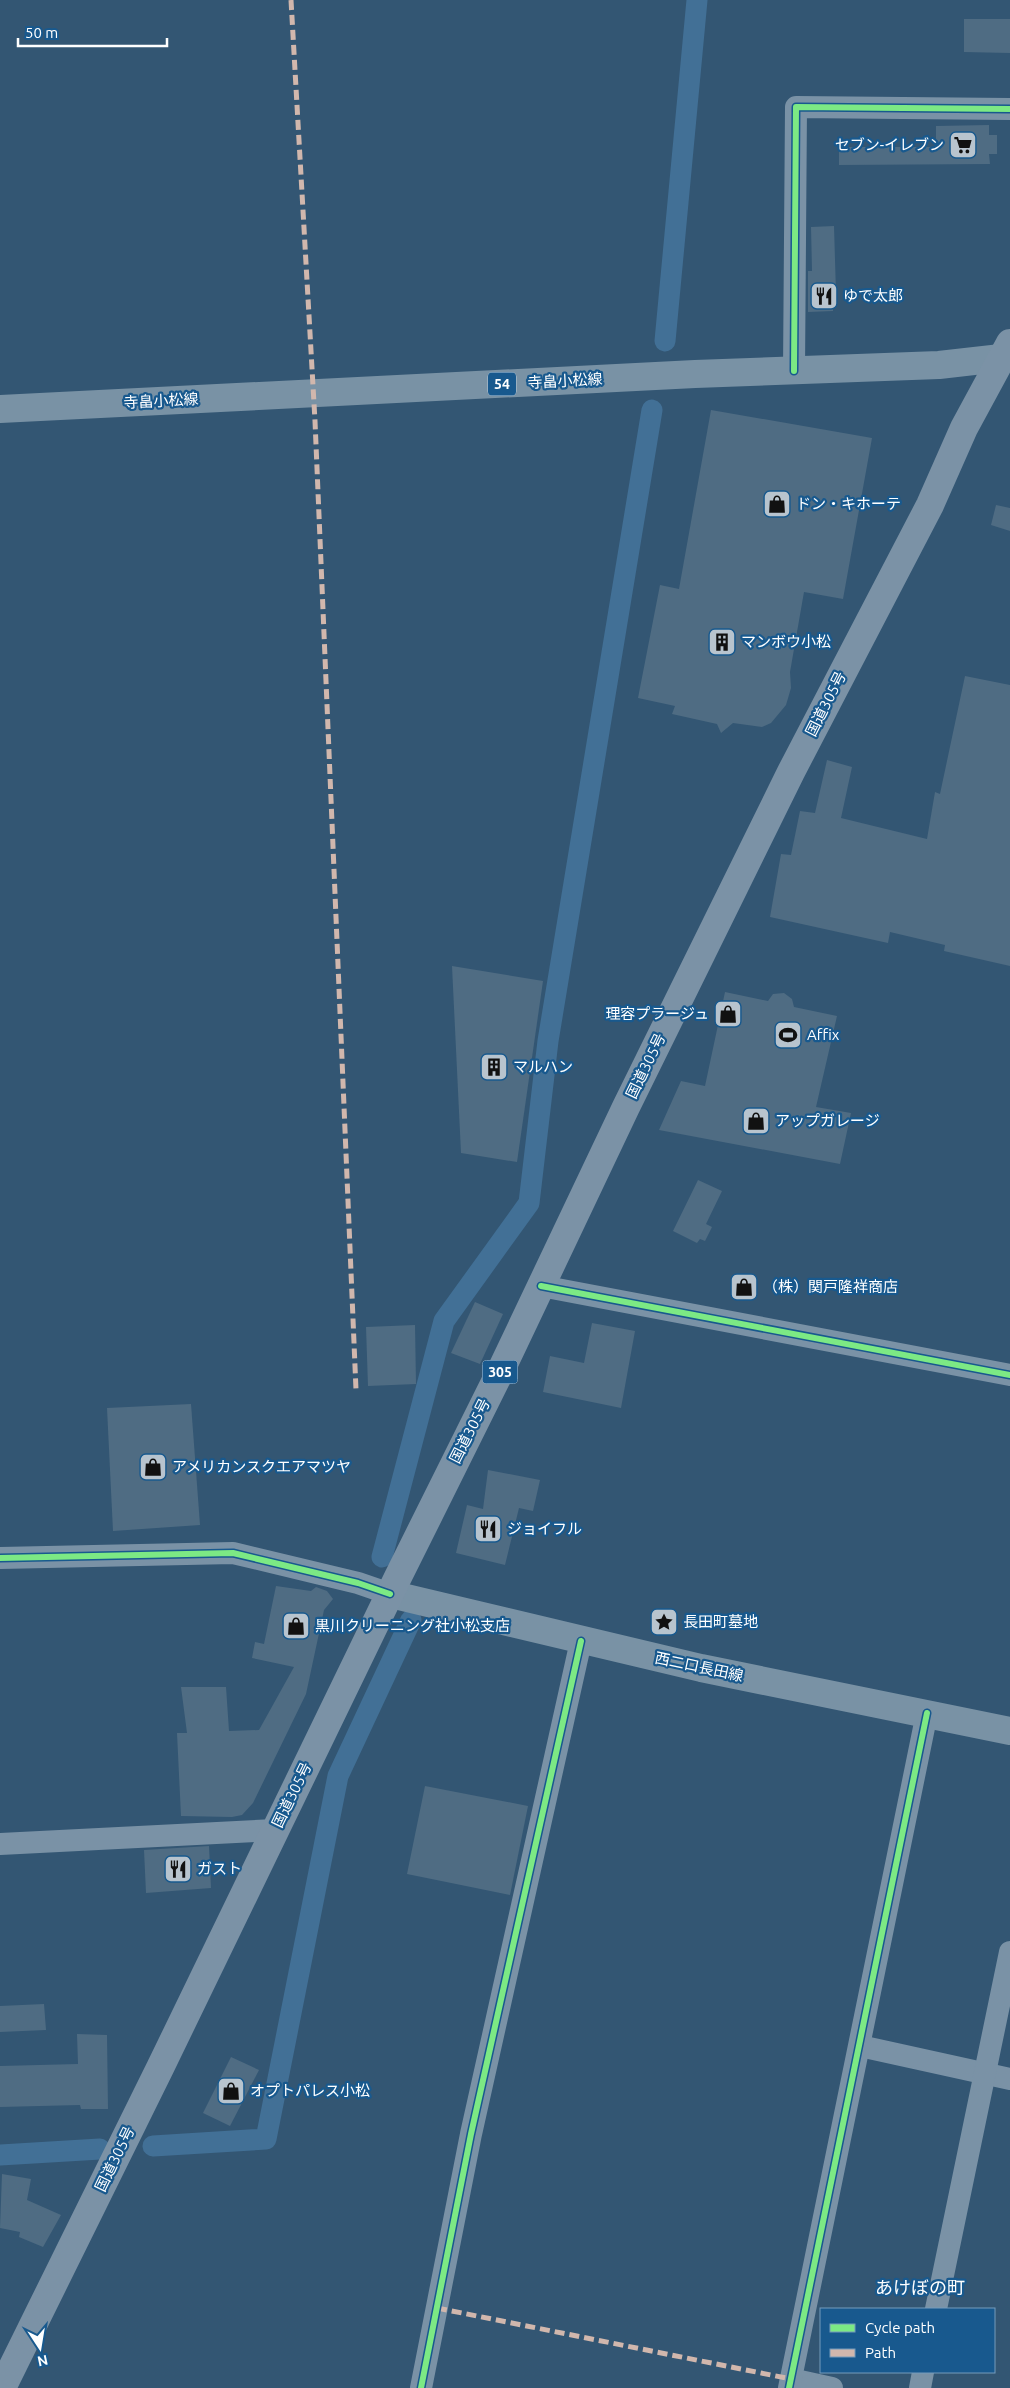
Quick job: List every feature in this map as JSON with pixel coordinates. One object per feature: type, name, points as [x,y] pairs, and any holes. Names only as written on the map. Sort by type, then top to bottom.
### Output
[{"type":"highway","name":"国道305号","points":[[2,2388],[541,1286],[626,1107],[787,781],[930,505],[964,428],[1008,353]]},
{"type":"main road","name":"寺畠小松線","points":[[0,409],[939,365],[1008,353]]},
{"type":"main road","name":"西二口長田線","points":[[390,1594],[581,1641],[701,1668],[1010,1731]]},
{"type":"street","points":[[794,371],[796,108],[1010,109]]},
{"type":"street","points":[[541,1286],[1010,1375]]},
{"type":"street","points":[[0,1558],[233,1553],[358,1583],[390,1594]]},
{"type":"street","points":[[421,2388],[471,2134],[581,1641]]},
{"type":"street","points":[[832,2388],[790,2384],[927,1713]]},
{"type":"street","points":[[0,1844],[275,1830]]},
{"type":"street","points":[[936,2308],[1010,1952]]},
{"type":"street","points":[[860,2046],[1010,2079]]},
{"type":"street","points":[[920,2388],[924,2373]]},
{"type":"building","points":[[964,19],[1010,19],[1010,53],[964,52]]},
{"type":"building","points":[[989,125],[989,135],[997,135],[997,154],[989,154],[990,164],[839,165],[839,147],[936,147],[936,126]]},
{"type":"building","points":[[834,226],[836,293],[833,293],[833,311],[808,312],[808,271],[812,271],[811,227]]},
{"type":"building","points":[[711,410],[872,438],[843,599],[804,592],[790,672],[791,688],[786,705],[771,723],[762,727],[733,723],[721,733],[717,724],[672,714],[675,706],[638,698],[660,585],[679,589]]},
{"type":"building","points":[[996,505],[1010,508],[1010,531],[991,525]]},
{"type":"building","points":[[965,676],[1010,685],[1010,966],[944,951],[945,945],[890,932],[888,943],[770,917],[781,854],[791,855],[800,811],[815,813],[827,760],[852,767],[841,818],[927,839],[935,792],[940,794]]},
{"type":"building","name":"マルハン","points":[[452,966],[543,981],[517,1162],[461,1153]]},
{"type":"building","points":[[725,992],[768,1001],[773,994],[784,993],[792,999],[794,1007],[837,1016],[816,1107],[851,1113],[840,1164],[659,1130],[681,1081],[705,1086]]},
{"type":"building","points":[[698,1180],[722,1191],[706,1224],[712,1227],[705,1241],[700,1239],[697,1243],[673,1231]]},
{"type":"building","points":[[475,1302],[503,1314],[480,1364],[451,1353]]},
{"type":"building","points":[[592,1323],[635,1331],[621,1408],[543,1392],[550,1356],[584,1363]]},
{"type":"building","points":[[415,1325],[416,1384],[368,1386],[366,1327]]},
{"type":"building","name":"アメリカンスクエアマツヤ","points":[[191,1404],[200,1525],[113,1531],[107,1408]]},
{"type":"building","points":[[488,1470],[540,1480],[533,1511],[519,1508],[505,1565],[456,1553],[467,1505],[483,1509]]},
{"type":"building","points":[[276,1586],[311,1591],[316,1587],[327,1591],[333,1599],[324,1610],[306,1694],[253,1803],[242,1815],[232,1817],[181,1816],[177,1733],[187,1733],[181,1687],[226,1687],[229,1731],[259,1730],[294,1667],[252,1658],[255,1642],[264,1644]]},
{"type":"building","points":[[425,1786],[528,1806],[510,1895],[407,1874]]},
{"type":"building","name":"ガスト","points":[[209,1846],[211,1888],[146,1893],[144,1850]]},
{"type":"building","points":[[44,2004],[46,2030],[0,2032],[0,2006]]},
{"type":"building","points":[[77,2034],[107,2035],[108,2109],[81,2109],[80,2105],[0,2107],[0,2066],[78,2064]]},
{"type":"building","name":"オプトパレス小松","points":[[231,2057],[259,2070],[230,2126],[203,2113]]},
{"type":"building","points":[[2,2174],[31,2179],[27,2200],[61,2215],[43,2247],[19,2237],[20,2232],[0,2228]]},
{"type":"waterway","points":[[665,341],[697,0]]},
{"type":"waterway","points":[[382,1557],[444,1321],[529,1203],[548,1041],[652,410]]},
{"type":"waterway","points":[[153,2146],[266,2139],[338,1776],[411,1620]]},
{"type":"waterway","points":[[0,2155],[100,2149]]},
{"type":"marked path","points":[[291,0],[315,421],[356,1390]]},
{"type":"marked path","points":[[437,2308],[791,2379]]},
{"type":"cycle path","points":[[794,371],[796,107],[1010,109]]},
{"type":"cycle path","points":[[541,1286],[1010,1375]]},
{"type":"cycle path","points":[[0,1558],[233,1553],[358,1583],[390,1594]]},
{"type":"cycle path","points":[[421,2388],[471,2134],[581,1641]]},
{"type":"cycle path","points":[[789,2388],[927,1713]]},
{"type":"place","name":"セブン-イレブン","points":[[963,145]]},
{"type":"place","name":"ゆで太郎","points":[[824,296]]},
{"type":"place","name":"ドン・キホーテ","points":[[777,504]]},
{"type":"place","name":"マンボウ小松","points":[[722,642]]},
{"type":"place","name":"理容プラージュ","points":[[728,1014]]},
{"type":"place","name":"Affix","points":[[788,1035]]},
{"type":"place","name":"マルハン","points":[[494,1067]]},
{"type":"place","name":"アップガレージ","points":[[756,1121]]},
{"type":"place","name":"（株）関戸隆祥商店","points":[[744,1287]]},
{"type":"place","name":"アメリカンスクエアマツヤ","points":[[153,1467]]},
{"type":"place","name":"ジョイフル","points":[[488,1529]]},
{"type":"place","name":"長田町墓地","points":[[664,1622]]},
{"type":"place","name":"黒川クリーニング社小松支店","points":[[296,1626]]},
{"type":"place","name":"ガスト","points":[[178,1869]]},
{"type":"place","name":"オプトパレス小松","points":[[231,2091]]},
{"type":"district","name":"あけぼの町","points":[[920,2288]]}]
